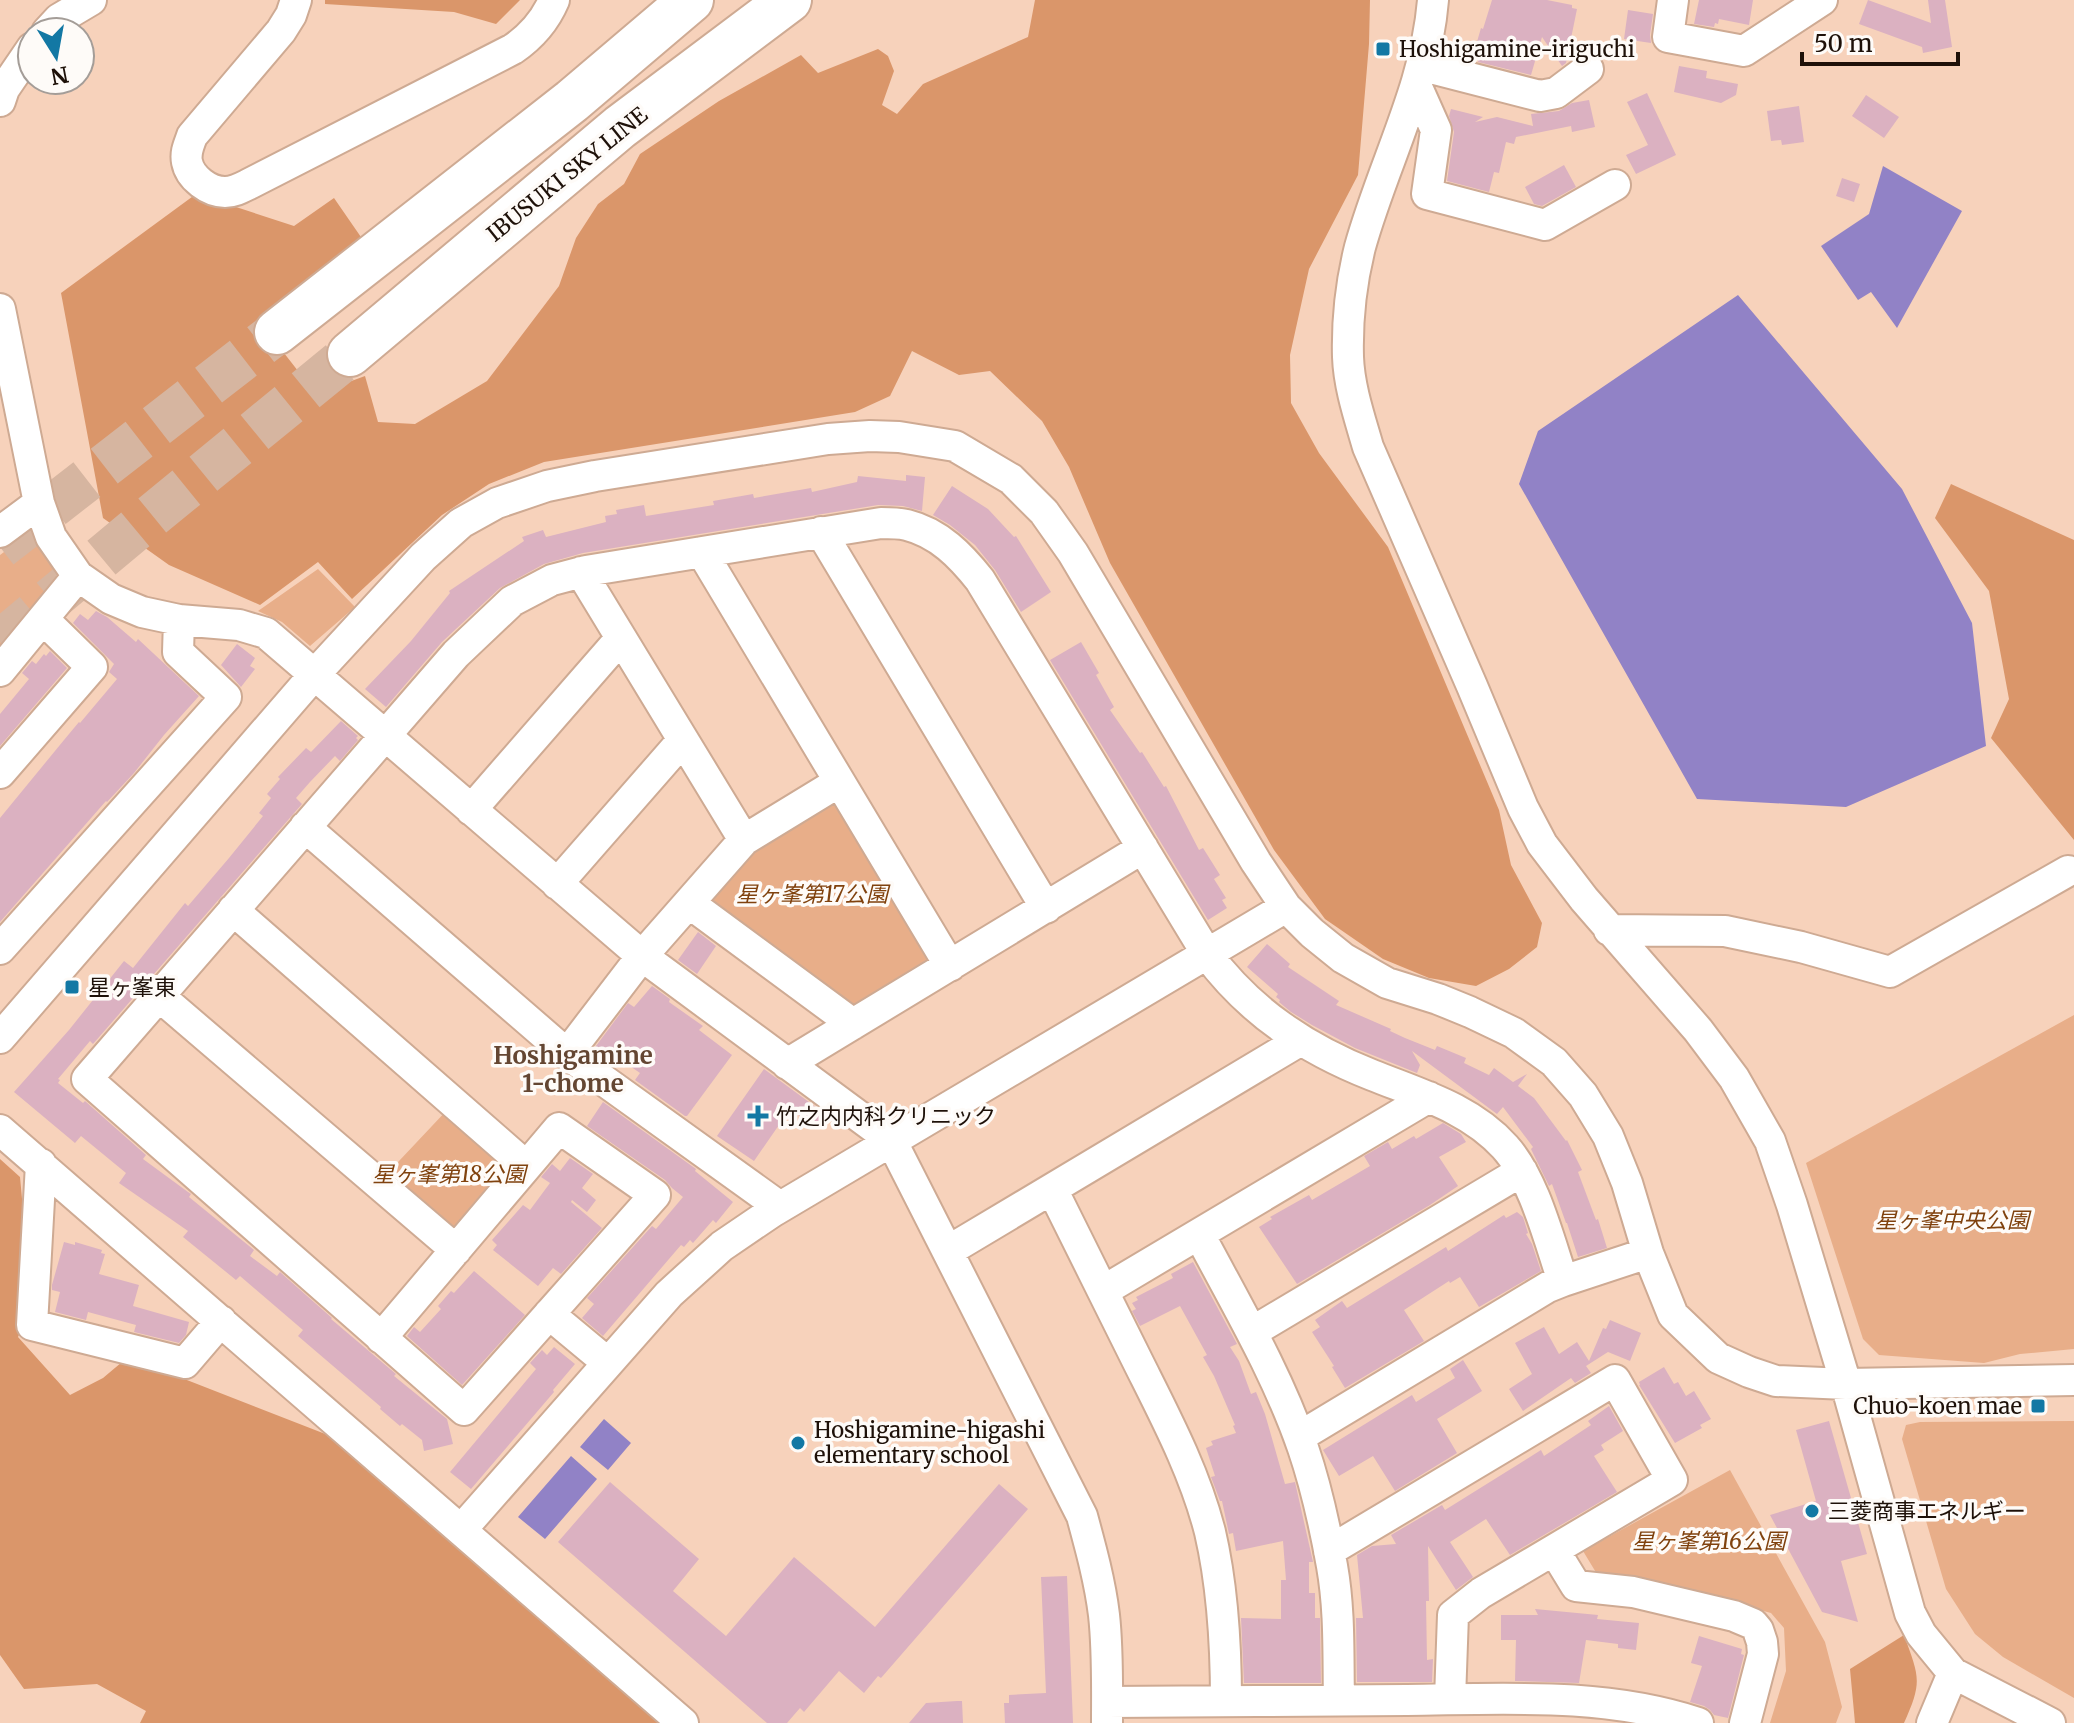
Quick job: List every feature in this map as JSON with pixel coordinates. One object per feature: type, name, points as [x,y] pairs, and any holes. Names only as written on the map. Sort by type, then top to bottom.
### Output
[{"type":"highway","points":[[277,332],[572,101],[691,0]]},
{"type":"highway","name":"IBUSUKI SKY LINE","points":[[350,354],[620,127],[789,0]]},
{"type":"street","points":[[64,16],[91,0]]},
{"type":"street","points":[[296,0],[281,31],[192,136],[187,150],[187,164],[205,186],[221,192],[241,188],[513,49],[531,36],[554,0]]},
{"type":"street","points":[[1433,0],[1431,29],[1419,76],[1360,247],[1353,282],[1348,317],[1348,361],[1358,415],[1368,447],[1523,808],[1542,844],[1609,930],[1698,1030],[1734,1078],[1770,1141],[1846,1384],[1910,1613],[1921,1634],[1953,1673],[2050,1723]]},
{"type":"street","points":[[1673,0],[1668,37],[1744,51],[1822,0]]},
{"type":"street","points":[[1419,76],[1540,96],[1556,93],[1588,69]]},
{"type":"street","points":[[1,90],[16,70]]},
{"type":"street","points":[[1419,76],[1436,130],[1427,194],[1545,225],[1615,185]]},
{"type":"street","points":[[0,309],[39,503],[51,537],[78,576],[111,599],[142,612],[179,620],[239,625],[266,633],[642,956],[891,1140],[1082,1516],[1104,1616],[1107,1713],[1226,1701],[1540,1698],[1592,1701],[1698,1723]]},
{"type":"street","points":[[0,1038],[314,675],[423,557],[461,523],[497,503],[547,486],[828,439],[899,437],[955,446],[1011,479],[1044,512],[1073,553],[1256,862],[1286,907],[1343,958],[1387,983],[1459,1007],[1514,1033],[1554,1062],[1583,1095],[1608,1136],[1673,1315],[1718,1358],[1776,1381],[1846,1384],[2074,1380]]},
{"type":"street","points":[[0,532],[39,503]]},
{"type":"street","points":[[381,1338],[559,1128],[655,1195],[464,1410],[381,1338],[87,1079],[456,654],[512,601],[552,580],[581,572],[881,523],[907,525],[930,534],[963,559],[996,604],[1207,954],[1226,979],[1248,1001],[1301,1040],[1332,1058],[1429,1097],[1483,1127],[1506,1148],[1522,1171],[1563,1281]]},
{"type":"street","points":[[821,532],[1046,908]]},
{"type":"street","points":[[702,552],[950,966]]},
{"type":"street","points":[[581,572],[744,840]]},
{"type":"street","points":[[0,671],[78,576]]},
{"type":"street","points":[[0,773],[92,667],[43,619]]},
{"type":"street","points":[[0,949],[226,697],[178,652],[179,620]]},
{"type":"street","points":[[471,810],[621,638]]},
{"type":"street","points":[[557,884],[683,740]]},
{"type":"street","points":[[567,1054],[642,956],[744,840],[839,782]]},
{"type":"street","points":[[305,827],[567,1054],[780,1207]]},
{"type":"street","points":[[787,1064],[1143,848]]},
{"type":"street","points":[[1609,930],[1725,931],[1801,947],[1890,972],[2068,871]]},
{"type":"street","points":[[689,903],[853,1024]]},
{"type":"street","points":[[461,1530],[669,1294],[722,1246],[891,1140],[1286,907]]},
{"type":"street","points":[[233,910],[526,1166]]},
{"type":"street","points":[[159,996],[456,1250]]},
{"type":"street","points":[[948,1251],[1301,1040]]},
{"type":"street","points":[[1103,1291],[1429,1097]]},
{"type":"street","points":[[0,1130],[683,1723]]},
{"type":"street","points":[[41,1164],[32,1325],[185,1363],[221,1321]]},
{"type":"street","points":[[1252,1332],[1522,1171]]},
{"type":"street","points":[[1052,1189],[1169,1424],[1193,1481],[1209,1529],[1223,1603],[1226,1701]]},
{"type":"street","points":[[1199,1234],[1252,1332],[1299,1437],[1329,1551],[1339,1628],[1339,1700]]},
{"type":"street","points":[[1299,1437],[1548,1287],[1648,1253]]},
{"type":"street","points":[[549,1314],[608,1363]]},
{"type":"street","points":[[1329,1551],[1615,1380],[1672,1480],[1481,1593],[1453,1615],[1450,1699]]},
{"type":"street","points":[[1554,1550],[1576,1586],[1633,1592],[1734,1616],[1753,1624],[1758,1630],[1763,1654],[1745,1723]]},
{"type":"street","points":[[1932,1723],[1953,1673]]},
{"type":"green space","points":[[35,529],[64,580],[0,657],[0,555]]},
{"type":"green space","points":[[318,569],[355,607],[310,646],[282,622],[258,611]]},
{"type":"green space","name":"星ヶ峯第17公園","points":[[832,803],[841,805],[929,955],[928,963],[858,1005],[848,1004],[709,908],[708,897],[751,850]]},
{"type":"green space","name":"星ヶ峯中央公園","points":[[2074,1015],[2074,1349],[2020,1354],[1984,1363],[1879,1355],[1863,1339],[1806,1163]]},
{"type":"green space","name":"星ヶ峯第18公園","points":[[448,1109],[509,1171],[460,1231],[448,1233],[383,1178]]},
{"type":"green space","points":[[2074,1421],[2074,1698],[2003,1657],[1975,1634],[1946,1589],[1902,1439],[1906,1425],[1920,1422]]},
{"type":"green space","name":"星ヶ峯第16公園","points":[[1730,1470],[1825,1642],[1842,1707],[1836,1723],[1770,1723],[1786,1671],[1784,1628],[1771,1613],[1649,1580],[1600,1579],[1583,1551]]},
{"type":"shaded area","points":[[325,0],[520,0],[496,24],[454,12],[325,4]]},
{"type":"shaded area","points":[[1035,0],[1370,0],[1358,175],[1309,269],[1290,355],[1291,403],[1319,453],[1388,547],[1499,810],[1511,865],[1542,923],[1537,947],[1509,969],[1476,986],[1429,978],[1383,959],[1325,919],[1274,850],[1110,563],[1069,467],[1042,421],[990,371],[959,375],[912,351],[890,396],[855,412],[544,462],[489,484],[442,515],[352,599],[318,562],[260,605],[169,565],[103,518],[61,293],[196,194],[294,226],[334,198],[363,240],[259,321],[316,394],[365,376],[378,422],[415,424],[487,381],[559,286],[576,238],[598,204],[624,184],[640,154],[719,101],[801,55],[818,73],[878,49],[888,56],[894,71],[882,105],[897,114],[923,84],[1028,37]]},
{"type":"shaded area","points":[[1883,166],[1962,211],[1897,328],[1871,292],[1858,300],[1821,246],[1869,214]]},
{"type":"shaded area","points":[[1738,295],[1902,489],[1972,623],[1986,746],[1846,807],[1697,799],[1519,484],[1538,431]]},
{"type":"shaded area","points":[[1951,484],[2074,540],[2074,840],[1991,738],[2009,699],[1989,591],[1935,518]]},
{"type":"shaded area","points":[[0,1159],[20,1177],[32,1307],[18,1337],[70,1395],[103,1378],[128,1357],[333,1437],[660,1723],[140,1723],[146,1711],[97,1684],[24,1689],[0,1655]]},
{"type":"shaded area","points":[[604,1419],[631,1443],[608,1470],[580,1447]]},
{"type":"shaded area","points":[[571,1456],[597,1479],[545,1539],[518,1517]]},
{"type":"shaded area","points":[[1904,1635],[1917,1679],[1904,1723],[1855,1723],[1850,1669]]},
{"type":"building","points":[[1492,0],[1547,0],[1577,9],[1566,63],[1562,66],[1542,37],[1531,75],[1478,62],[1480,54],[1474,52]]},
{"type":"building","points":[[1699,0],[1753,0],[1749,25],[1719,19],[1714,27],[1694,24]]},
{"type":"building","points":[[1868,0],[1931,23],[1928,0],[1945,0],[1952,47],[1923,53],[1922,47],[1859,24]]},
{"type":"building","points":[[1628,10],[1653,14],[1651,43],[1624,39]]},
{"type":"building","points":[[1679,66],[1707,71],[1706,78],[1738,84],[1736,95],[1721,103],[1674,92]]},
{"type":"building","points":[[1647,93],[1676,155],[1636,174],[1626,155],[1648,145],[1627,102]]},
{"type":"building","points":[[1866,95],[1899,117],[1884,138],[1852,116]]},
{"type":"building","points":[[1589,100],[1595,127],[1572,132],[1571,126],[1516,137],[1514,144],[1506,142],[1499,173],[1494,172],[1489,192],[1447,181],[1454,132],[1449,116],[1451,109],[1483,117],[1475,122],[1497,117],[1533,126],[1531,114],[1559,111],[1572,103]]},
{"type":"building","points":[[1799,106],[1804,142],[1782,145],[1781,140],[1771,141],[1767,111]]},
{"type":"building","points":[[1564,165],[1576,187],[1542,206],[1534,204],[1525,187]]},
{"type":"building","points":[[1842,178],[1860,184],[1854,202],[1836,196]]},
{"type":"building","points":[[906,475],[925,477],[922,511],[878,505],[583,553],[544,564],[500,588],[442,642],[386,707],[365,689],[411,641],[449,591],[524,541],[522,537],[543,530],[546,537],[606,522],[605,516],[617,514],[616,510],[644,505],[646,516],[714,505],[713,501],[753,494],[754,498],[811,488],[812,492],[857,482],[858,476],[906,481]]},
{"type":"building","points":[[952,486],[988,509],[1016,536],[1051,592],[1021,612],[975,545],[933,515]]},
{"type":"building","points":[[96,611],[136,642],[138,639],[199,696],[0,922],[0,818],[117,679],[109,672],[114,664],[73,623],[80,614],[88,620]]},
{"type":"building","points":[[1081,642],[1114,707],[1110,710],[1166,786],[1199,850],[1203,848],[1220,875],[1214,879],[1226,898],[1222,900],[1227,908],[1208,920],[1050,660]]},
{"type":"building","points":[[237,644],[255,658],[250,666],[255,669],[241,687],[221,665]]},
{"type":"building","points":[[50,651],[67,668],[0,746],[0,714],[29,679],[22,673],[32,661],[36,664]]},
{"type":"building","points":[[341,721],[358,736],[358,740],[340,761],[335,756],[296,798],[302,804],[93,1044],[90,1041],[58,1079],[58,1083],[83,1103],[85,1101],[146,1155],[143,1159],[191,1194],[189,1197],[254,1250],[250,1256],[277,1276],[280,1272],[396,1374],[394,1376],[447,1419],[453,1444],[424,1451],[422,1440],[402,1424],[400,1426],[298,1336],[303,1330],[240,1276],[236,1280],[183,1237],[188,1231],[119,1183],[126,1173],[81,1136],[75,1143],[14,1092],[124,961],[133,968],[185,903],[188,906],[229,858],[263,816],[259,813],[271,798],[267,794],[280,779],[278,777],[306,748],[311,752]]},
{"type":"building","points":[[698,932],[716,946],[697,974],[678,960]]},
{"type":"building","points":[[1267,944],[1290,964],[1288,967],[1339,1001],[1336,1005],[1405,1038],[1466,1058],[1464,1063],[1489,1075],[1494,1068],[1513,1082],[1527,1074],[1518,1086],[1534,1098],[1567,1140],[1582,1170],[1578,1172],[1607,1248],[1578,1257],[1552,1184],[1549,1186],[1531,1149],[1533,1147],[1503,1107],[1497,1114],[1412,1051],[1420,1065],[1417,1073],[1355,1048],[1291,1012],[1279,1002],[1278,994],[1247,967]]},
{"type":"building","points":[[652,986],[703,1026],[699,1030],[732,1055],[687,1116],[635,1080],[640,1073],[614,1055],[609,1062],[593,1050],[628,1003],[634,1007]]},
{"type":"building","name":"竹之内内科クリニック","points":[[764,1069],[828,1116],[818,1129],[790,1109],[754,1161],[717,1136]]},
{"type":"building","points":[[603,1102],[696,1169],[733,1202],[716,1223],[713,1220],[693,1243],[690,1240],[684,1247],[681,1245],[603,1336],[582,1318],[594,1304],[587,1298],[652,1226],[656,1229],[683,1197],[665,1180],[587,1126]]},
{"type":"building","points":[[1443,1123],[1461,1134],[1466,1142],[1439,1157],[1458,1186],[1297,1284],[1259,1227],[1272,1219],[1270,1217],[1309,1195],[1312,1200],[1370,1166],[1364,1156],[1388,1142],[1392,1149]]},
{"type":"building","points":[[570,1158],[593,1174],[582,1188],[596,1200],[587,1212],[571,1202],[602,1228],[561,1274],[553,1268],[538,1286],[493,1250],[497,1245],[492,1240],[523,1205],[530,1210],[550,1183],[541,1177],[552,1164],[560,1171]]},
{"type":"building","points":[[1517,1212],[1523,1217],[1526,1234],[1541,1271],[1479,1307],[1460,1277],[1449,1281],[1404,1310],[1424,1341],[1345,1388],[1312,1332],[1320,1327],[1315,1320],[1342,1301],[1347,1308],[1446,1247],[1448,1251],[1504,1215],[1506,1218]]},
{"type":"building","points":[[64,1242],[102,1250],[101,1253],[105,1254],[99,1274],[139,1285],[133,1306],[189,1322],[186,1335],[179,1343],[134,1332],[136,1325],[88,1312],[86,1320],[55,1312],[60,1292],[52,1290],[52,1285]]},
{"type":"building","points":[[1193,1262],[1237,1344],[1230,1347],[1239,1361],[1251,1394],[1256,1392],[1265,1414],[1285,1484],[1295,1482],[1313,1562],[1309,1562],[1309,1593],[1315,1593],[1315,1618],[1320,1618],[1321,1683],[1244,1683],[1241,1618],[1281,1619],[1281,1580],[1286,1580],[1283,1541],[1236,1551],[1233,1533],[1229,1534],[1222,1501],[1211,1477],[1215,1476],[1206,1448],[1213,1445],[1211,1441],[1236,1433],[1235,1425],[1203,1357],[1207,1355],[1180,1306],[1140,1326],[1132,1311],[1136,1309],[1132,1303],[1138,1300],[1136,1297],[1173,1278],[1171,1274]]},
{"type":"building","points":[[474,1271],[525,1315],[462,1385],[407,1336],[414,1327],[420,1332],[441,1309],[438,1306],[451,1291],[454,1293]]},
{"type":"building","points":[[1610,1320],[1641,1333],[1630,1361],[1608,1352],[1586,1366],[1591,1373],[1575,1383],[1571,1378],[1523,1411],[1509,1389],[1532,1374],[1515,1343],[1544,1327],[1559,1354],[1577,1342],[1589,1361],[1603,1328],[1606,1329]]},
{"type":"building","points":[[554,1347],[575,1364],[471,1489],[450,1472],[536,1369],[530,1363],[542,1350],[547,1355]]},
{"type":"building","points":[[1463,1360],[1482,1391],[1437,1419],[1457,1453],[1395,1491],[1373,1456],[1339,1476],[1323,1450],[1412,1395],[1416,1402],[1455,1378],[1450,1369]]},
{"type":"building","points":[[1664,1367],[1686,1396],[1694,1391],[1711,1419],[1700,1425],[1702,1428],[1675,1443],[1639,1385],[1639,1382]]},
{"type":"building","points":[[1609,1406],[1623,1431],[1601,1445],[1604,1450],[1594,1456],[1617,1492],[1510,1555],[1486,1519],[1450,1542],[1473,1577],[1456,1590],[1428,1546],[1427,1660],[1433,1659],[1432,1682],[1357,1682],[1356,1618],[1363,1618],[1357,1555],[1372,1546],[1396,1544],[1391,1535],[1442,1505],[1445,1510],[1541,1450],[1544,1456],[1591,1425],[1588,1421]]},
{"type":"building","points":[[1829,1421],[1867,1554],[1841,1561],[1858,1622],[1822,1612],[1770,1515],[1816,1501],[1796,1430]]},
{"type":"building","points":[[610,1482],[699,1559],[673,1591],[726,1636],[794,1557],[875,1627],[999,1484],[1028,1509],[881,1678],[878,1676],[864,1693],[839,1671],[804,1712],[800,1708],[787,1723],[767,1723],[558,1542]]},
{"type":"building","points":[[1067,1576],[1073,1723],[1005,1723],[1004,1703],[1009,1703],[1009,1695],[1046,1693],[1041,1577]]},
{"type":"building","points":[[1535,1609],[1598,1615],[1597,1619],[1639,1623],[1636,1650],[1586,1640],[1579,1683],[1515,1681],[1516,1640],[1501,1640],[1501,1615],[1538,1615]]},
{"type":"building","points":[[1699,1636],[1742,1649],[1741,1654],[1744,1655],[1728,1718],[1714,1715],[1704,1706],[1690,1702],[1702,1666],[1691,1663]]},
{"type":"building","points":[[962,1701],[963,1723],[909,1723],[926,1703]]},
{"type":"tunnel","points":[[0,547],[277,332]]},
{"type":"tunnel","points":[[0,642],[350,354]]},
{"type":"place","name":"Hoshigamine-iriguchi","points":[[1383,49]]},
{"type":"place","name":"星ヶ峯東","points":[[72,987]]},
{"type":"place","name":"竹之内内科クリニック","points":[[758,1116]]},
{"type":"place","name":"Chuo-koen mae","points":[[2038,1406]]},
{"type":"place","name":"Hoshigamine-higashi elementary school","points":[[798,1443]]},
{"type":"place","name":"三菱商事エネルギー","points":[[1812,1511]]},
{"type":"district","name":"Hoshigamine 1-chome","points":[[573,1069]]}]
